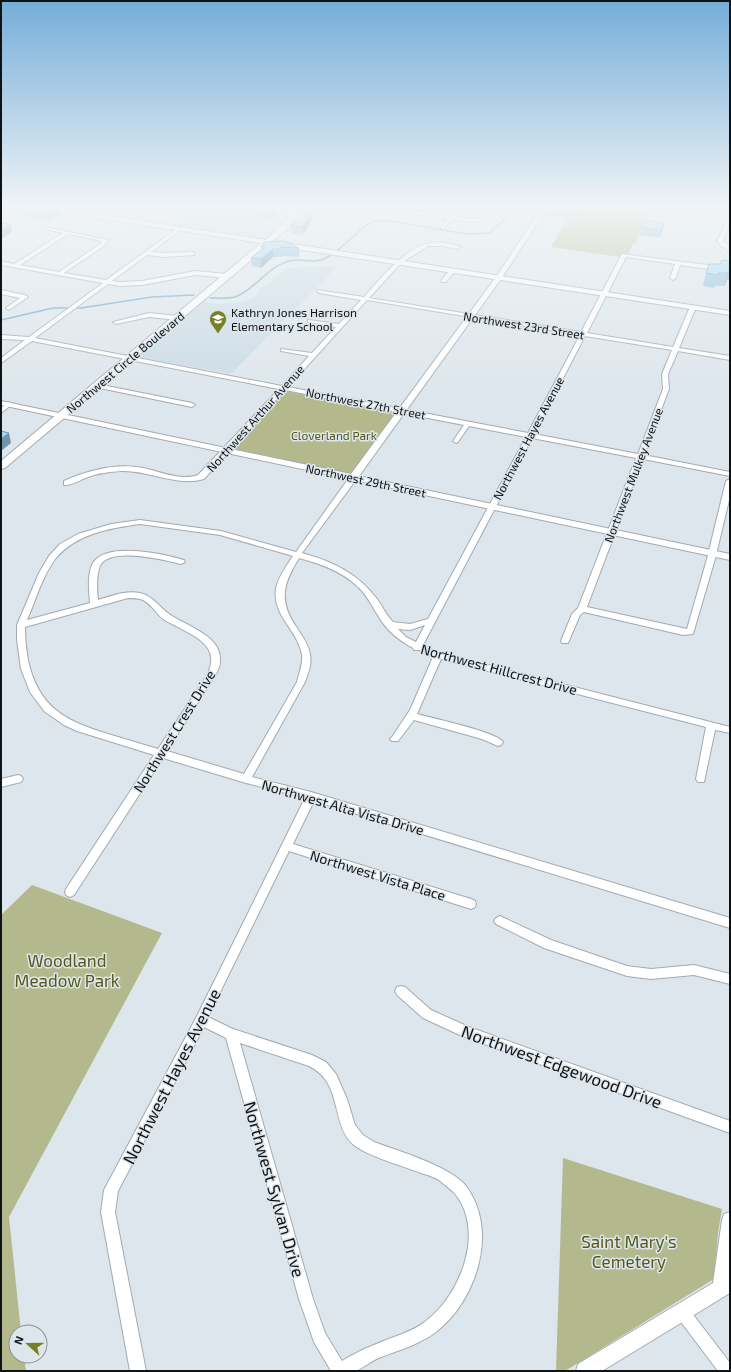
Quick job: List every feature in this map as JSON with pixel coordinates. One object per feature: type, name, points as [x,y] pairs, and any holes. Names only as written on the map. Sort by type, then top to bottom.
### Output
[{"type":"main road","name":"Northwest Circle Boulevard","points":[[1,466],[234,270]]},
{"type":"main road","points":[[446,270],[730,312]]},
{"type":"street","points":[[44,270],[120,284],[137,284],[195,273],[227,276]]},
{"type":"street","points":[[60,273],[64,270]]},
{"type":"street","points":[[1,360],[123,270]]},
{"type":"street","name":"Northwest Arthur Avenue","points":[[67,483],[86,475],[116,469],[143,471],[186,480],[197,479],[203,476],[392,270]]},
{"type":"street","points":[[246,779],[298,688],[307,667],[305,647],[287,621],[280,600],[282,578],[504,270]]},
{"type":"street","name":"Northwest Hayes Avenue","points":[[417,648],[617,270]]},
{"type":"street","points":[[673,278],[676,270]]},
{"type":"street","points":[[444,281],[452,271]]},
{"type":"street","name":"Northwest 23rd Street","points":[[319,291],[730,358]]},
{"type":"street","points":[[1,292],[25,298],[9,308]]},
{"type":"street","name":"Northwest Mulkey Avenue","points":[[566,641],[576,614],[582,609],[641,456],[666,389],[665,374],[693,307]]},
{"type":"street","points":[[116,322],[149,315],[178,318]]},
{"type":"street","points":[[310,321],[340,326]]},
{"type":"street","name":"Northwest 27th Street","points":[[1,337],[30,339],[730,474]]},
{"type":"street","name":"Northwest Arthur Avenue","points":[[283,350],[313,355]]},
{"type":"street","points":[[97,386],[192,405]]},
{"type":"street","points":[[1,411],[5,404]]},
{"type":"street","name":"Northwest 29th Street","points":[[5,404],[730,557]]},
{"type":"street","points":[[456,441],[468,423]]},
{"type":"street","points":[[582,609],[688,632],[691,630],[730,481]]},
{"type":"street","name":"Northwest Hillcrest Drive","points":[[21,625],[42,573],[57,552],[75,539],[111,526],[140,522],[202,530],[299,554],[324,562],[354,579],[369,594],[390,625],[404,639],[417,648],[438,656],[730,730]]},
{"type":"street","points":[[94,604],[97,564],[102,558],[124,554],[147,554],[181,562]]},
{"type":"street","name":"Northwest Crest Drive","points":[[21,625],[124,596],[138,595],[147,597],[162,614],[206,639],[213,649],[216,657],[215,669],[70,892]]},
{"type":"street","points":[[390,625],[410,627],[430,621]]},
{"type":"street","name":"Northwest Alta Vista Drive","points":[[21,625],[20,632],[25,668],[35,696],[47,710],[65,722],[80,729],[246,779],[311,796],[730,923]]},
{"type":"street","points":[[395,738],[406,726],[438,656]]},
{"type":"street","points":[[411,716],[485,736],[498,742]]},
{"type":"street","points":[[701,779],[711,726]]},
{"type":"street","points":[[1,783],[18,779]]},
{"type":"street","name":"Northwest Hayes Avenue","points":[[138,1371],[108,1212],[108,1203],[111,1190],[201,1020],[311,796]]},
{"type":"street","name":"Northwest Vista Place","points":[[286,846],[471,904]]},
{"type":"street","points":[[500,921],[548,944],[627,970],[651,974],[694,970],[730,979]]},
{"type":"street","name":"Northwest Edgewood Drive","points":[[402,992],[427,1014],[466,1032],[730,1127]]},
{"type":"street","points":[[201,1020],[231,1034],[312,1061],[322,1066],[332,1078],[353,1135],[370,1147],[443,1174],[466,1196],[473,1211],[476,1233],[474,1252],[469,1273],[462,1290],[442,1316],[420,1334],[374,1352],[339,1371]]},
{"type":"street","name":"Northwest Sylvan Drive","points":[[231,1034],[306,1299],[319,1337],[339,1371]]},
{"type":"street","points":[[585,1371],[683,1313],[725,1286],[730,1220]]},
{"type":"street","points":[[683,1313],[727,1371]]},
{"type":"shaded area","name":"Kathryn Jones Harrison Elementary School","points":[[285,270],[334,270],[231,374],[139,357],[202,302],[219,304],[244,302],[256,296],[259,290]]},
{"type":"green space","name":"Cloverland Park","points":[[286,391],[395,413],[351,474],[234,449]]},
{"type":"green space","name":"Woodland Meadow Park","points":[[32,885],[162,933],[9,1217],[20,1324],[8,1324],[8,1364],[25,1364],[26,1371],[1,1371],[1,915]]},
{"type":"green space","name":"Saint Mary's Cemetery","points":[[563,1158],[722,1209],[718,1233],[714,1279],[565,1371],[556,1371]]},
{"type":"building","points":[[707,270],[729,270],[728,273],[718,273],[718,275],[706,273]]},
{"type":"building","points":[[1,431],[9,433],[1,439]]},
{"type":"waterway","points":[[210,298],[232,298],[242,294],[272,270]]},
{"type":"waterway","points":[[1,320],[53,308],[81,308],[152,297],[194,295]]},
{"type":"place","name":"Kathryn Jones Harrison Elementary School","points":[[218,334]]}]
